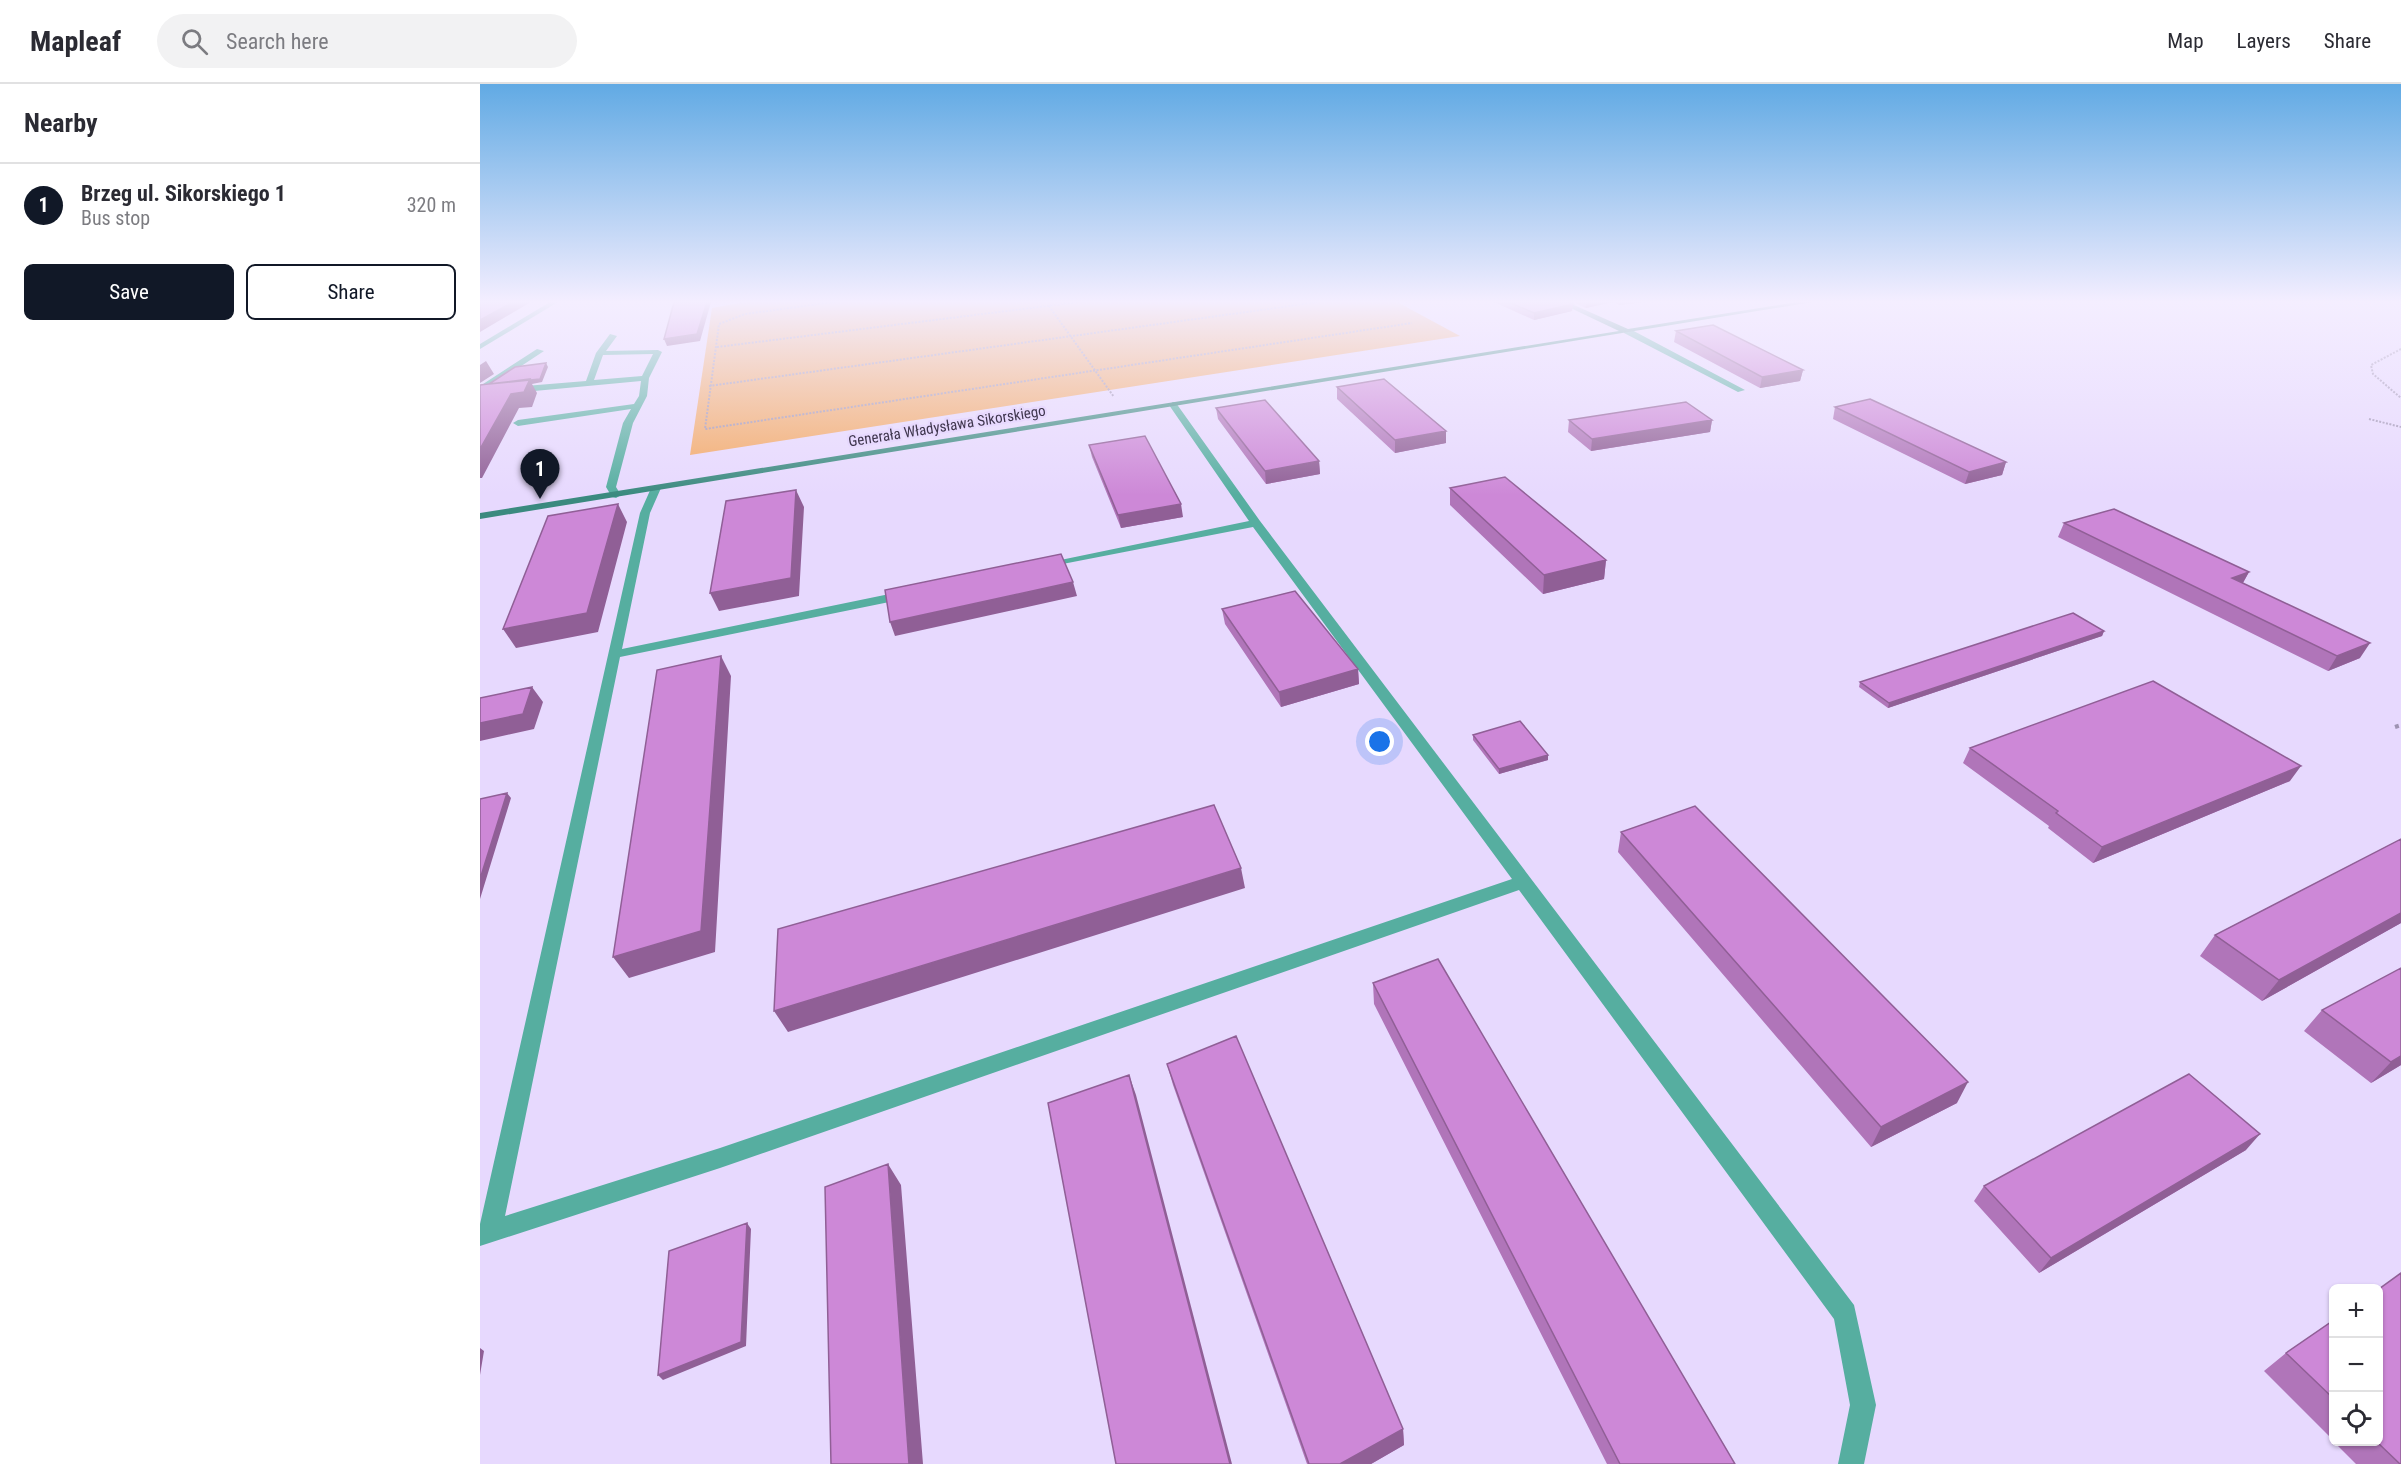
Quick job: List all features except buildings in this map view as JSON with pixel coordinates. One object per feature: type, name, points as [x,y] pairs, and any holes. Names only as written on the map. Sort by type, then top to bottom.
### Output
[{"type":"main road","name":"Generała Władysława Sikorskiego","points":[[480,516],[1413,366]]},
{"type":"street","points":[[480,390],[516,366]]},
{"type":"street","points":[[589,383],[595,366]]},
{"type":"street","points":[[616,495],[611,487],[632,417],[643,396],[645,378],[651,366]]},
{"type":"street","points":[[1695,366],[1741,390]]},
{"type":"street","points":[[480,396],[513,390],[645,378]]},
{"type":"street","points":[[525,412],[643,396]]},
{"type":"street","points":[[1173,405],[1256,523],[1845,1314],[1863,1405],[1851,1464]]},
{"type":"street","points":[[518,423],[637,406]]},
{"type":"street","points":[[513,434],[632,417]]},
{"type":"street","points":[[485,1234],[645,513],[656,488]]},
{"type":"street","points":[[1034,568],[1256,523]]},
{"type":"street","points":[[614,654],[918,592]]},
{"type":"street","points":[[485,1234],[732,1154],[1523,882]]},
{"type":"path","points":[[713,366],[705,429],[1125,366]]},
{"type":"path","points":[[709,386],[851,366]]},
{"type":"path","points":[[1092,366],[1125,412]]},
{"type":"path","points":[[2372,366],[2373,374],[2401,398]]},
{"type":"path","points":[[2369,419],[2401,427]]},
{"type":"path","points":[[2395,727],[2401,724]]},
{"type":"shaded area","points":[[703,366],[1263,366],[690,455]]},
{"type":"place","name":"Brzeg ul. Sikorskiego 1","points":[[540,499]]}]
